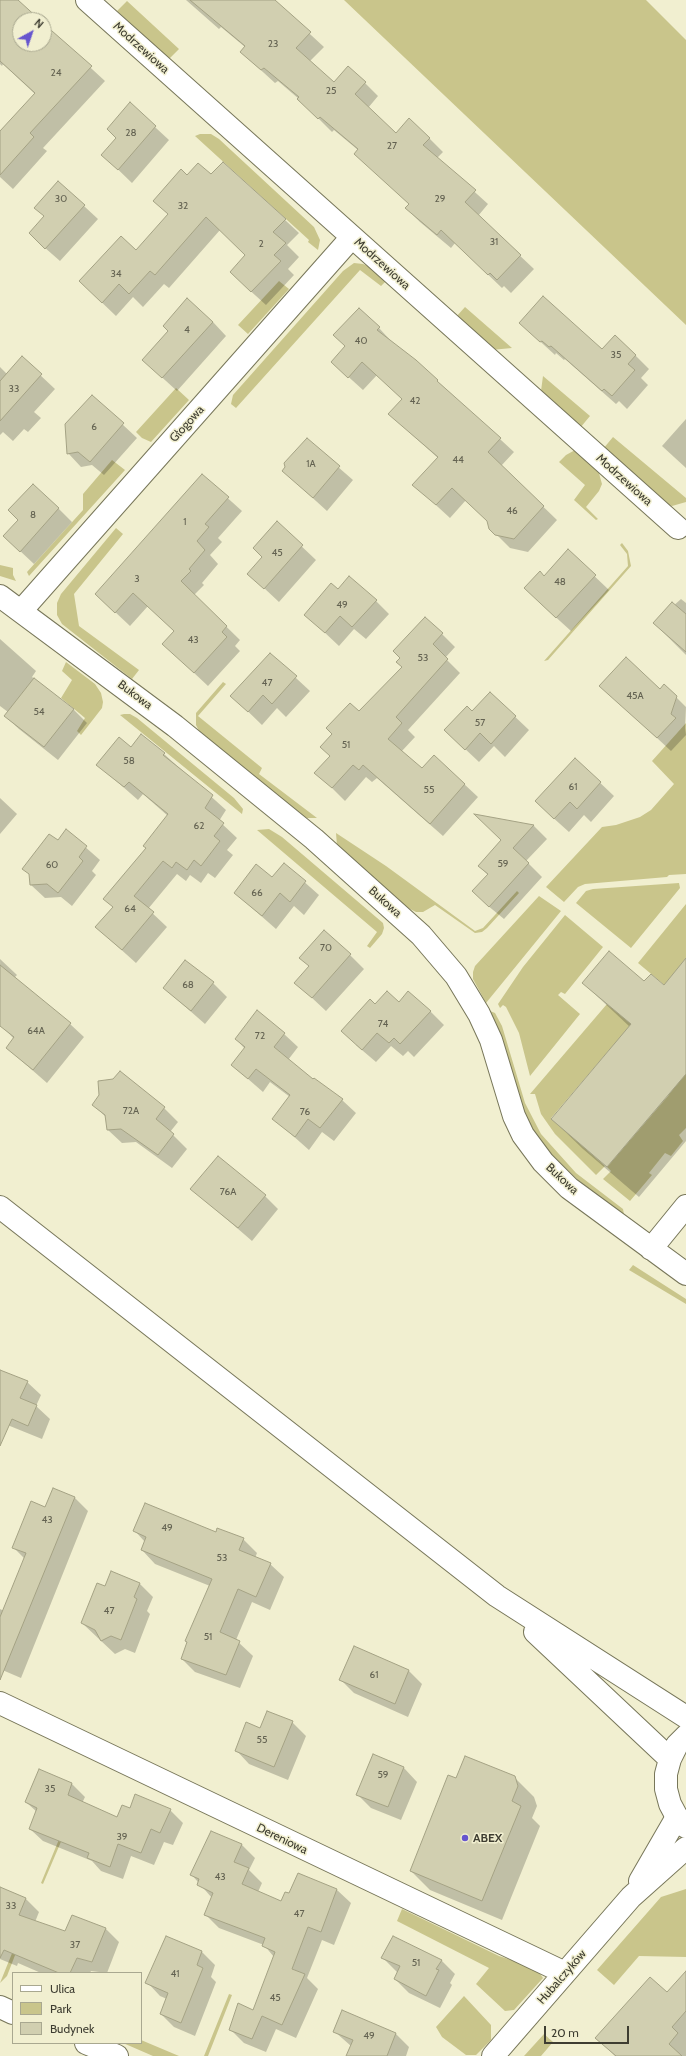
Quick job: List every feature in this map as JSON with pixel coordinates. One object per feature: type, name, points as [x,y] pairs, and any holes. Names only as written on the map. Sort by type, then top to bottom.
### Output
[{"type":"street","name":"Modrzewiowa","points":[[87,0],[678,528]]},
{"type":"street","name":"Głogowa","points":[[21,611],[352,238]]},
{"type":"street","name":"Bukowa","points":[[0,596],[175,726],[269,801],[421,935],[456,976],[479,1014],[491,1040],[506,1093],[523,1135],[543,1162],[569,1188],[686,1274]]},
{"type":"street","points":[[651,1249],[686,1206]]},
{"type":"street","points":[[0,1207],[497,1596],[670,1759]]},
{"type":"street","points":[[497,1596],[686,1717]]},
{"type":"street","name":"Dereniowa","points":[[0,1704],[565,1973]]},
{"type":"street","points":[[682,1822],[670,1804],[666,1789],[666,1774],[670,1759],[677,1745],[686,1736]]},
{"type":"street","name":"Hubalczyków","points":[[493,2056],[631,1897],[682,1822]]},
{"type":"street","name":"Hubalczyków","points":[[631,1897],[686,1848]]},
{"type":"street","points":[[0,2007],[12,2013]]},
{"type":"street","points":[[88,2044],[118,2056]]},
{"type":"green space","points":[[344,0],[646,0],[686,40],[686,325]]},
{"type":"green space","points":[[127,1],[179,49],[169,59],[117,11]]},
{"type":"green space","points":[[200,134],[211,134],[219,139],[314,227],[320,240],[318,250],[308,242],[309,240],[195,136]]},
{"type":"green space","points":[[354,263],[363,264],[370,267],[387,280],[381,286],[360,270],[236,408],[231,404],[233,395],[343,271]]},
{"type":"green space","points":[[279,281],[289,289],[248,334],[238,325]]},
{"type":"green space","points":[[465,307],[512,348],[491,350],[456,317]]},
{"type":"green space","points":[[543,376],[590,416],[580,428],[541,391]]},
{"type":"green space","points":[[176,388],[189,400],[151,442],[142,438],[136,432]]},
{"type":"green space","points":[[613,437],[686,498],[686,502],[672,506],[662,503],[603,449]]},
{"type":"green space","points":[[577,449],[598,469],[602,484],[599,491],[586,507],[598,519],[596,520],[574,500],[585,485],[559,462],[566,455]]},
{"type":"green space","points":[[112,460],[125,470],[29,576],[27,572],[83,510],[83,494]]},
{"type":"green space","points":[[116,528],[123,534],[74,594],[79,626],[139,670],[132,679],[62,624],[57,615],[57,603],[61,594]]},
{"type":"green space","points":[[622,543],[628,551],[631,566],[548,660],[544,661],[628,566],[627,554],[620,545]]},
{"type":"green space","points":[[0,565],[13,568],[13,575],[16,581],[0,576]]},
{"type":"green space","points":[[66,662],[95,684],[101,693],[103,702],[102,708],[81,735],[77,731],[85,718],[61,698],[72,680],[62,671]]},
{"type":"green space","points":[[223,682],[226,684],[198,716],[262,768],[259,774],[317,818],[307,818],[298,813],[200,733],[196,725],[196,713]]},
{"type":"green space","points":[[130,714],[137,718],[234,798],[243,809],[242,814],[120,715]]},
{"type":"green space","points":[[686,723],[686,874],[585,884],[578,887],[564,902],[546,887],[602,827],[616,825],[640,817],[651,810],[674,784],[652,761]]},
{"type":"green space","points":[[269,829],[282,837],[383,923],[384,928],[382,934],[370,948],[367,946],[377,932],[257,830]]},
{"type":"green space","points":[[336,833],[386,866],[475,931],[483,928],[517,891],[519,893],[487,928],[482,932],[475,933],[435,905],[423,912],[416,912],[406,907],[337,846]]},
{"type":"green space","points":[[679,883],[680,888],[631,948],[576,903],[586,891],[593,889]]},
{"type":"green space","points":[[539,896],[561,911],[486,1003],[473,979],[475,966]]},
{"type":"green space","points":[[686,904],[686,987],[668,988],[638,963]]},
{"type":"green space","points":[[565,915],[603,947],[565,994],[561,992],[558,995],[580,1014],[530,1076],[519,1033],[506,1007],[503,1005],[500,1008],[498,1004],[523,967]]},
{"type":"green space","points":[[607,1004],[635,1027],[612,1047],[551,1118],[605,1166],[596,1175],[555,1134],[541,1114],[535,1094],[530,1094]]},
{"type":"green space","points":[[490,1011],[495,1013],[502,1026],[525,1103],[541,1134],[576,1173],[623,1209],[624,1214],[577,1179],[548,1151],[534,1131],[523,1111],[501,1035]]},
{"type":"green space","points":[[686,1070],[686,1128],[679,1135],[683,1141],[671,1156],[665,1153],[649,1173],[652,1175],[630,1201],[603,1179],[611,1171],[607,1167],[668,1096]]},
{"type":"green space","points":[[633,1265],[686,1299],[686,1304],[629,1270]]},
{"type":"green space","points":[[74,1803],[77,1804],[43,1884],[41,1883]]},
{"type":"green space","points":[[686,1889],[686,1957],[639,1956],[614,1985],[597,1970],[661,1897]]},
{"type":"green space","points":[[402,1909],[499,1956],[536,1968],[543,1978],[514,2010],[505,2011],[476,1984],[489,1968],[397,1921]]},
{"type":"green space","points":[[23,1926],[26,1927],[7,1976],[0,1983]]},
{"type":"green space","points":[[229,1994],[232,1995],[208,2056],[204,2056]]},
{"type":"green space","points":[[464,1996],[491,2025],[491,2040],[476,2055],[466,2055],[442,2037],[436,2027]]},
{"type":"green space","points":[[544,2034],[553,2042],[541,2056],[524,2056]]},
{"type":"green space","points":[[142,2040],[179,2056],[153,2056],[125,2044],[142,2044]]},
{"type":"building","points":[[0,0],[18,0],[31,12],[12,12],[12,52],[52,52],[52,31],[92,66],[30,133],[34,137],[0,175],[0,131],[35,93],[0,61]]},
{"type":"building","points":[[190,0],[275,0],[311,32],[296,48],[334,82],[348,66],[366,82],[355,94],[396,133],[409,118],[430,138],[423,145],[476,190],[465,202],[521,255],[497,280],[490,273],[488,275],[441,230],[437,235],[405,208],[409,204],[354,154],[358,149],[320,117],[318,119],[297,99],[299,97],[264,68],[261,70],[240,52],[245,46]]},
{"type":"building","points":[[130,102],[156,126],[118,170],[101,155],[116,138],[107,129]]},
{"type":"building","points":[[223,162],[286,219],[273,232],[286,243],[274,255],[281,261],[251,292],[230,272],[245,255],[206,217],[155,275],[150,271],[129,294],[119,284],[102,303],[79,281],[121,236],[136,250],[168,214],[153,201],[181,169],[187,175],[198,163],[211,174]]},
{"type":"building","points":[[58,181],[85,205],[45,249],[29,233],[44,216],[34,208]]},
{"type":"building","points":[[543,296],[602,349],[615,335],[636,355],[628,364],[635,370],[612,396],[604,389],[602,391],[551,346],[549,347],[542,341],[540,342],[519,323]]},
{"type":"building","points":[[187,298],[213,322],[162,378],[142,360],[168,331],[163,326]]},
{"type":"building","points":[[359,308],[380,327],[377,330],[416,360],[438,380],[437,381],[501,438],[488,452],[544,506],[514,539],[495,535],[489,529],[487,521],[452,488],[436,505],[412,485],[438,457],[388,414],[402,399],[362,362],[348,378],[331,362],[345,346],[333,335]]},
{"type":"building","points":[[22,356],[42,374],[0,421],[0,381]]},
{"type":"building","points":[[92,395],[124,423],[90,462],[78,452],[67,454],[65,424]]},
{"type":"building","points":[[307,438],[340,466],[313,498],[282,471],[285,467],[284,463]]},
{"type":"building","points":[[202,474],[229,497],[205,524],[209,527],[197,541],[205,550],[189,569],[191,571],[181,581],[227,626],[222,632],[227,637],[194,673],[162,644],[174,631],[133,593],[115,613],[95,594]]},
{"type":"building","points":[[33,484],[59,508],[20,552],[3,536],[18,520],[8,510]]},
{"type":"building","points":[[277,521],[303,545],[264,589],[247,574],[262,557],[253,548]]},
{"type":"building","points":[[568,549],[596,575],[556,618],[524,588],[540,571],[544,576]]},
{"type":"building","points":[[349,576],[377,600],[352,627],[340,616],[325,633],[304,615],[331,583],[338,589]]},
{"type":"building","points":[[672,602],[686,614],[686,652],[653,623]]},
{"type":"building","points":[[425,617],[443,633],[433,644],[448,659],[396,717],[402,723],[388,739],[422,768],[434,755],[465,784],[430,824],[363,765],[359,770],[353,765],[332,788],[314,773],[330,756],[320,747],[332,734],[326,728],[350,703],[359,711],[402,667],[396,662],[400,658],[393,651]]},
{"type":"building","points":[[270,653],[297,676],[272,704],[263,695],[248,712],[230,696]]},
{"type":"building","points":[[626,657],[660,689],[664,684],[677,696],[671,714],[676,718],[657,738],[599,686]]},
{"type":"building","points":[[34,678],[74,709],[44,747],[4,716]]},
{"type":"building","points":[[490,692],[516,716],[491,744],[480,733],[465,750],[444,730],[467,706],[472,711]]},
{"type":"building","points":[[141,734],[165,753],[163,755],[213,795],[205,808],[224,823],[214,836],[220,841],[201,866],[194,860],[187,870],[176,862],[172,868],[163,861],[134,896],[154,912],[122,950],[95,927],[113,907],[103,899],[146,848],[143,846],[168,814],[129,782],[124,787],[96,765],[119,737],[131,747]]},
{"type":"building","points":[[575,758],[601,782],[577,809],[570,802],[554,819],[535,801]]},
{"type":"building","points":[[474,814],[534,825],[513,848],[529,863],[489,907],[472,891],[488,874],[478,866],[501,840]]},
{"type":"building","points":[[66,829],[87,846],[79,857],[83,861],[58,893],[47,884],[30,885],[29,874],[22,869],[49,834],[58,840]]},
{"type":"building","points":[[284,863],[306,881],[290,902],[280,893],[262,916],[234,893],[256,864],[272,877]]},
{"type":"building","points":[[324,930],[351,954],[312,998],[294,983],[309,966],[299,958]]},
{"type":"building","points":[[609,951],[644,981],[651,974],[664,985],[686,958],[686,1074],[607,1167],[551,1119],[631,1024],[582,983]]},
{"type":"building","points":[[185,960],[214,982],[191,1011],[163,988]]},
{"type":"building","points":[[0,965],[71,1023],[33,1070],[6,1048],[14,1037],[0,1026]]},
{"type":"building","points":[[387,991],[399,1002],[408,991],[431,1011],[400,1044],[394,1038],[389,1043],[377,1033],[362,1050],[341,1031],[370,999],[375,1004]]},
{"type":"building","points":[[257,1010],[285,1033],[274,1047],[313,1079],[314,1078],[343,1099],[320,1128],[308,1119],[295,1137],[272,1119],[290,1095],[256,1069],[248,1079],[231,1065],[245,1047],[235,1039]]},
{"type":"building","points":[[120,1071],[165,1107],[156,1119],[174,1134],[158,1155],[121,1129],[107,1130],[105,1115],[92,1105],[99,1095],[98,1081],[113,1079]]},
{"type":"building","points":[[218,1156],[266,1195],[238,1228],[190,1189]]},
{"type":"building","points":[[0,1370],[28,1381],[20,1398],[37,1405],[28,1426],[12,1419],[0,1446]]},
{"type":"building","points":[[53,1488],[75,1497],[0,1680],[0,1617],[26,1553],[12,1548],[31,1501],[45,1507]]},
{"type":"building","points":[[145,1503],[216,1532],[217,1528],[244,1538],[239,1550],[271,1563],[256,1597],[238,1589],[220,1632],[240,1641],[226,1675],[181,1659],[187,1642],[185,1641],[212,1579],[141,1550],[146,1537],[133,1531]]},
{"type":"building","points":[[111,1571],[140,1583],[134,1597],[137,1599],[121,1640],[111,1636],[101,1641],[95,1630],[81,1623],[97,1583],[105,1586]]},
{"type":"building","points":[[354,1646],[409,1670],[395,1704],[339,1680]]},
{"type":"building","points":[[267,1711],[293,1721],[274,1767],[235,1751],[246,1722],[260,1728]]},
{"type":"building","points":[[373,1754],[404,1767],[388,1807],[356,1795]]},
{"type":"building","name":"ABEX","points":[[465,1756],[515,1776],[518,1786],[512,1801],[521,1806],[482,1901],[410,1871],[448,1775],[456,1778]]},
{"type":"building","points":[[39,1769],[72,1783],[68,1795],[117,1817],[122,1805],[130,1808],[135,1794],[171,1809],[160,1833],[151,1829],[141,1853],[118,1844],[110,1867],[87,1858],[89,1853],[29,1829],[37,1808],[25,1802]]},
{"type":"building","points":[[211,1831],[242,1844],[234,1862],[249,1868],[242,1884],[281,1901],[285,1892],[289,1893],[298,1873],[337,1889],[321,1932],[308,1927],[292,1969],[305,1974],[282,2025],[262,2016],[252,2039],[229,2030],[238,2003],[253,2010],[275,1952],[262,1946],[265,1938],[204,1915],[213,1893],[197,1885],[199,1879],[190,1875]]},
{"type":"building","points":[[0,1887],[26,1898],[19,1915],[65,1931],[72,1915],[106,1928],[92,1962],[77,1958],[70,1972],[57,1972],[4,1950],[0,1958]]},
{"type":"building","points":[[166,1936],[202,1951],[197,1965],[203,1968],[181,2023],[160,2014],[168,1993],[145,1983]]},
{"type":"building","points":[[393,1936],[442,1960],[436,1969],[439,1970],[426,1996],[394,1979],[400,1966],[381,1958]]},
{"type":"building","points":[[686,1971],[686,2011],[672,2027],[678,2033],[669,2044],[682,2056],[616,2056],[595,2038],[650,1977],[667,1992]]},
{"type":"building","points":[[342,2010],[396,2033],[387,2056],[346,2056],[353,2040],[333,2032]]},
{"type":"place","name":"ABEX","points":[[465,1838]]}]
